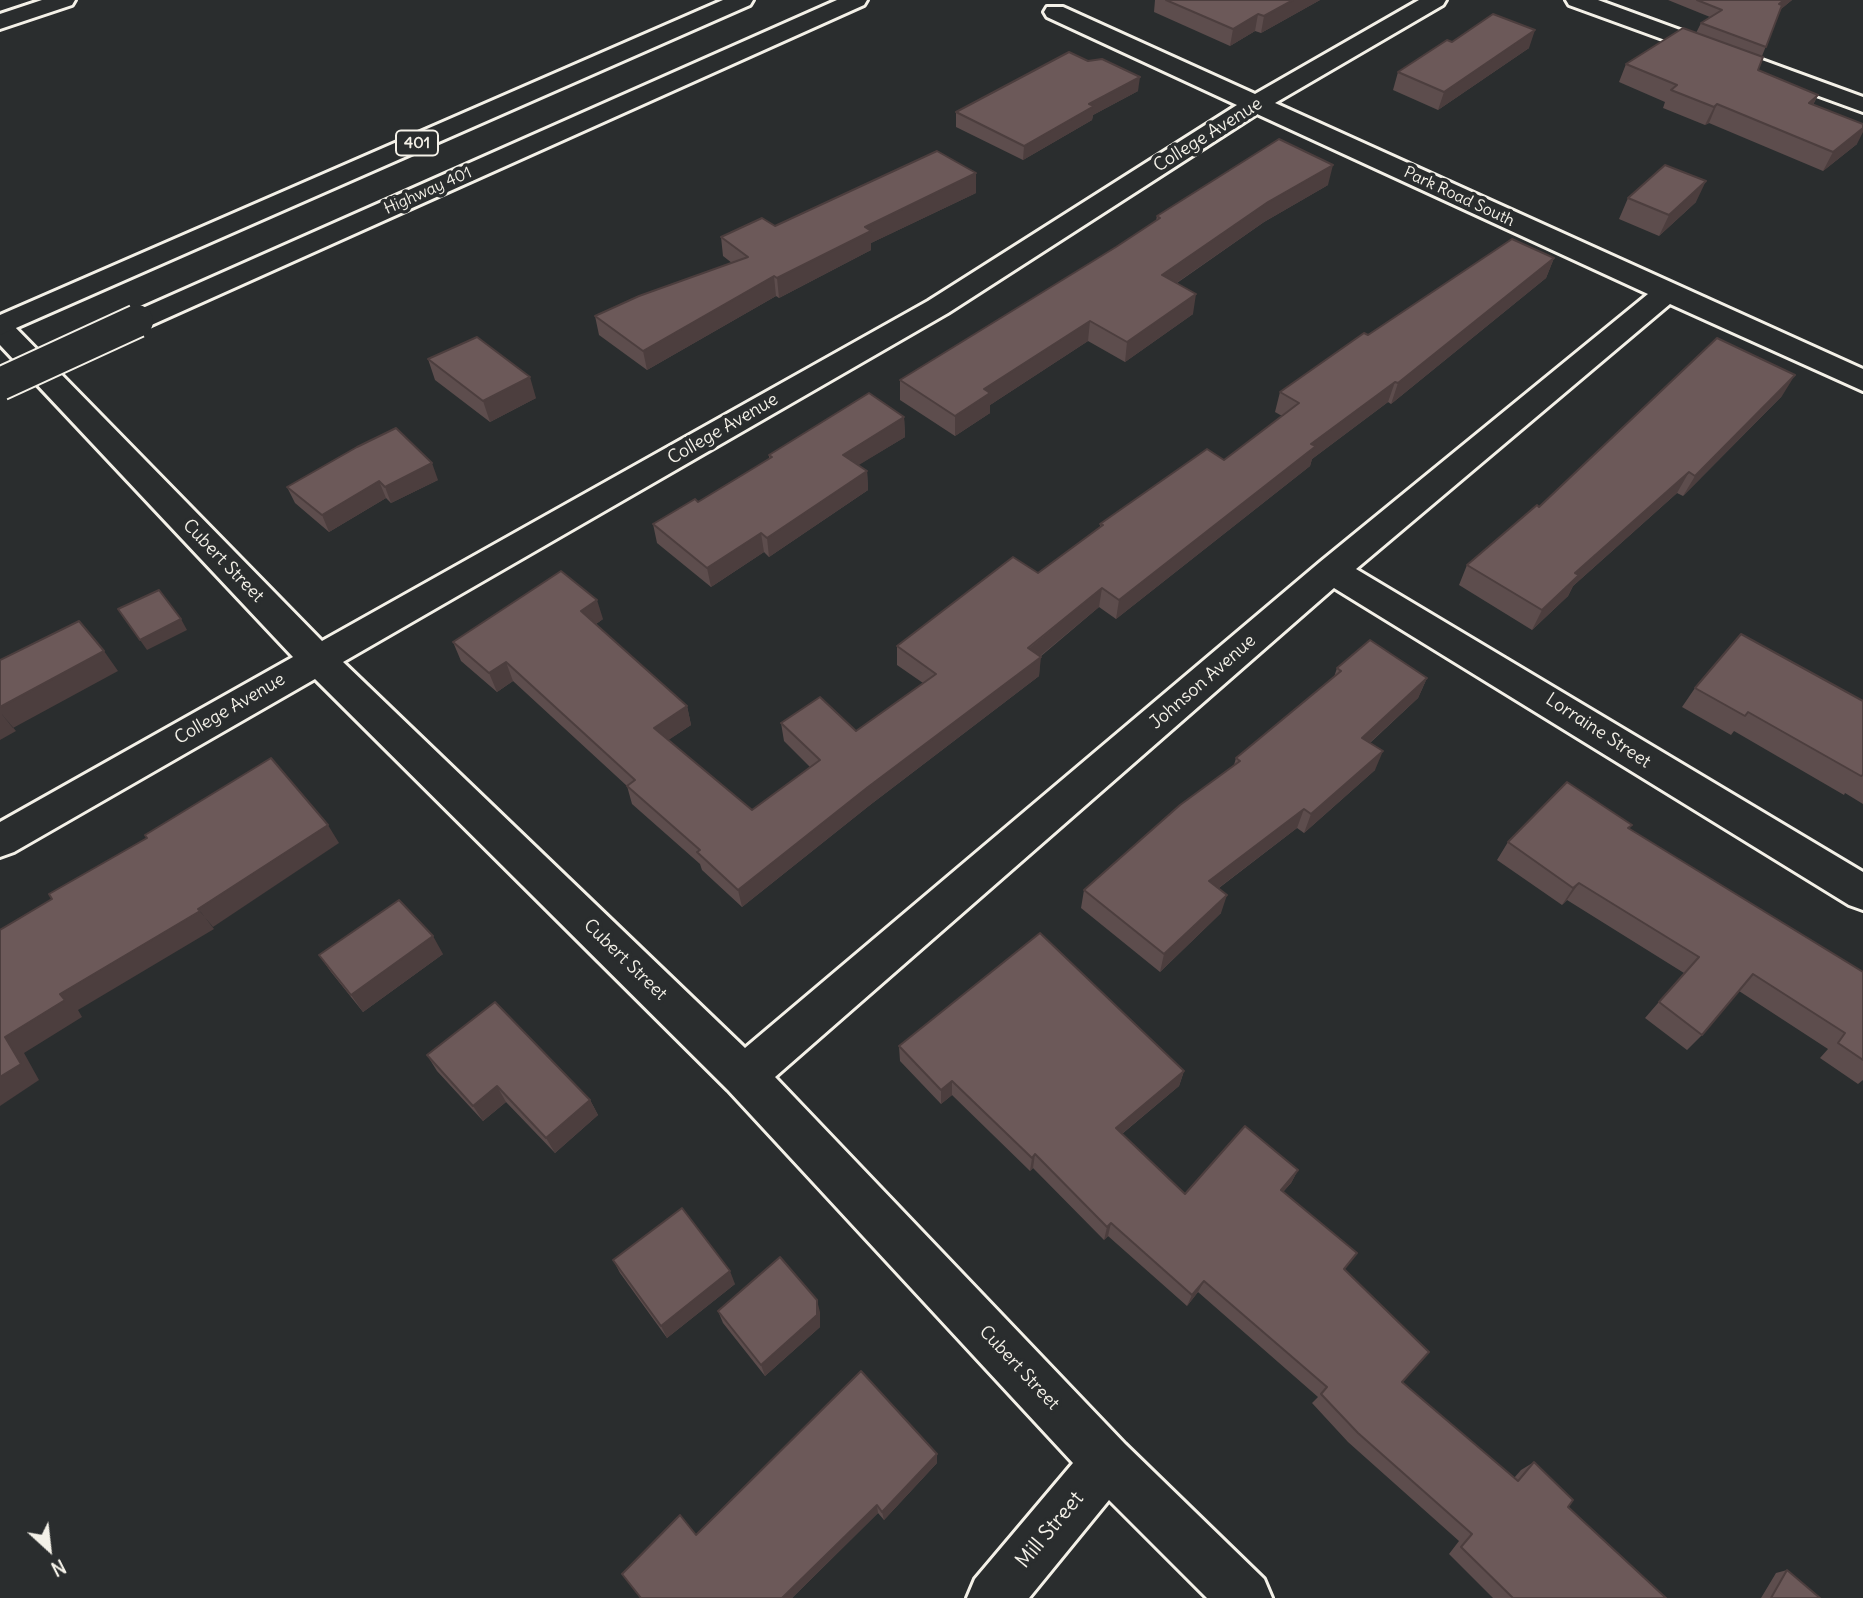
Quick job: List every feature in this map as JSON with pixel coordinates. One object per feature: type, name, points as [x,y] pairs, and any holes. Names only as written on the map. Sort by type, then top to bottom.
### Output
[{"type":"main road","points":[[0,22],[64,0]]},
{"type":"main road","name":"401","points":[[0,327],[742,0]]},
{"type":"main road","name":"Highway 401","points":[[0,384],[856,0]]},
{"type":"main road","name":"College Avenue","points":[[0,841],[938,307],[1255,104],[1435,0]]},
{"type":"main road","points":[[1577,0],[1863,105]]},
{"type":"main road","name":"Park Road South","points":[[1055,12],[1863,381]]},
{"type":"main road","name":"Johnson Avenue","points":[[744,1076],[1332,571],[1667,292]]},
{"type":"main road","name":"Cubert Street","points":[[0,327],[317,659],[744,1076],[1107,1462],[1244,1598]]},
{"type":"main road","name":"Lorraine Street","points":[[1332,571],[1526,685],[1657,769],[1863,893]]},
{"type":"main road","name":"Mill Street","points":[[994,1598],[1107,1462]]},
{"type":"building","points":[[1166,0],[1293,0],[1264,16],[1258,14],[1233,29]]},
{"type":"building","points":[[1697,0],[1784,0],[1779,4],[1782,5],[1766,47],[1701,23],[1722,10]]},
{"type":"building","points":[[1493,14],[1535,30],[1444,92],[1398,72],[1447,40],[1452,42]]},
{"type":"building","points":[[1683,28],[1763,57],[1758,70],[1818,95],[1809,103],[1863,124],[1863,128],[1833,152],[1717,104],[1714,107],[1671,90],[1677,85],[1626,64]]},
{"type":"building","points":[[1069,52],[1088,61],[1102,59],[1140,77],[1089,104],[1094,106],[1024,146],[956,112]]},
{"type":"building","points":[[1279,139],[1333,165],[1268,202],[1162,275],[1196,294],[1127,342],[1090,321],[984,389],[990,393],[955,416],[900,380],[1116,247],[1160,218],[1157,216]]},
{"type":"building","points":[[937,151],[976,173],[865,227],[871,231],[777,278],[774,276],[643,351],[595,316],[639,296],[748,257],[721,237],[762,218],[775,226]]},
{"type":"building","points":[[1665,165],[1706,181],[1669,215],[1628,198]]},
{"type":"building","points":[[1512,239],[1554,258],[1398,383],[1395,382],[1311,444],[1316,446],[1119,600],[1102,588],[1028,648],[1041,657],[868,787],[738,890],[697,852],[700,850],[627,786],[635,780],[506,662],[489,673],[453,642],[561,571],[597,600],[581,611],[687,706],[654,728],[752,810],[820,760],[781,723],[820,697],[856,731],[936,674],[897,646],[1013,557],[1038,573],[1103,525],[1100,524],[1207,449],[1224,460],[1299,403],[1280,392],[1364,333],[1368,335]]},
{"type":"building","points":[[477,337],[530,377],[483,401],[428,359]]},
{"type":"building","points":[[1717,338],[1795,375],[1695,476],[1689,472],[1575,573],[1579,575],[1542,610],[1467,565],[1537,505],[1539,507]]},
{"type":"building","points":[[869,393],[904,417],[843,455],[867,471],[767,538],[761,533],[707,568],[653,524],[695,499],[698,502]]},
{"type":"building","points":[[396,428],[432,463],[385,487],[379,481],[322,515],[287,487],[357,447]]},
{"type":"building","points":[[159,590],[181,619],[140,640],[118,609]]},
{"type":"building","points":[[79,621],[104,651],[0,707],[0,660]]},
{"type":"building","points":[[1741,634],[1863,701],[1863,775],[1748,712],[1745,716],[1695,688]]},
{"type":"building","points":[[1370,640],[1427,678],[1362,738],[1383,751],[1311,814],[1304,809],[1209,881],[1227,895],[1164,954],[1084,890],[1180,805],[1240,761],[1236,758],[1341,671],[1337,668]]},
{"type":"building","points":[[271,758],[328,825],[198,909],[200,911],[60,994],[65,1000],[5,1037],[21,1064],[0,1077],[0,930],[52,899],[49,894],[147,838],[145,835]]},
{"type":"building","points":[[1567,782],[1632,825],[1628,828],[1863,972],[1863,1060],[1838,1043],[1845,1033],[1753,974],[1702,1035],[1659,1002],[1699,957],[1579,883],[1573,888],[1508,842]]},
{"type":"building","points":[[399,900],[433,936],[351,995],[319,955]]},
{"type":"building","points":[[1040,933],[1184,1071],[1116,1128],[1185,1194],[1245,1126],[1298,1170],[1281,1190],[1357,1253],[1344,1269],[1429,1352],[1402,1382],[1518,1481],[1534,1462],[1573,1500],[1568,1507],[1666,1598],[1513,1598],[1461,1547],[1472,1534],[1358,1433],[1321,1394],[1327,1387],[1204,1281],[1192,1295],[1111,1223],[1107,1227],[1035,1154],[1032,1158],[952,1081],[941,1090],[899,1046]]},
{"type":"building","points":[[495,1002],[590,1100],[546,1138],[497,1086],[473,1106],[427,1055]]},
{"type":"building","points":[[682,1208],[730,1271],[661,1326],[613,1260]]},
{"type":"building","points":[[780,1257],[817,1300],[817,1315],[761,1365],[718,1311]]},
{"type":"building","points":[[861,1371],[937,1454],[882,1512],[877,1505],[782,1598],[641,1598],[622,1574],[680,1515],[696,1535]]},
{"type":"building","points":[[1787,1570],[1820,1598],[1771,1598]]}]
